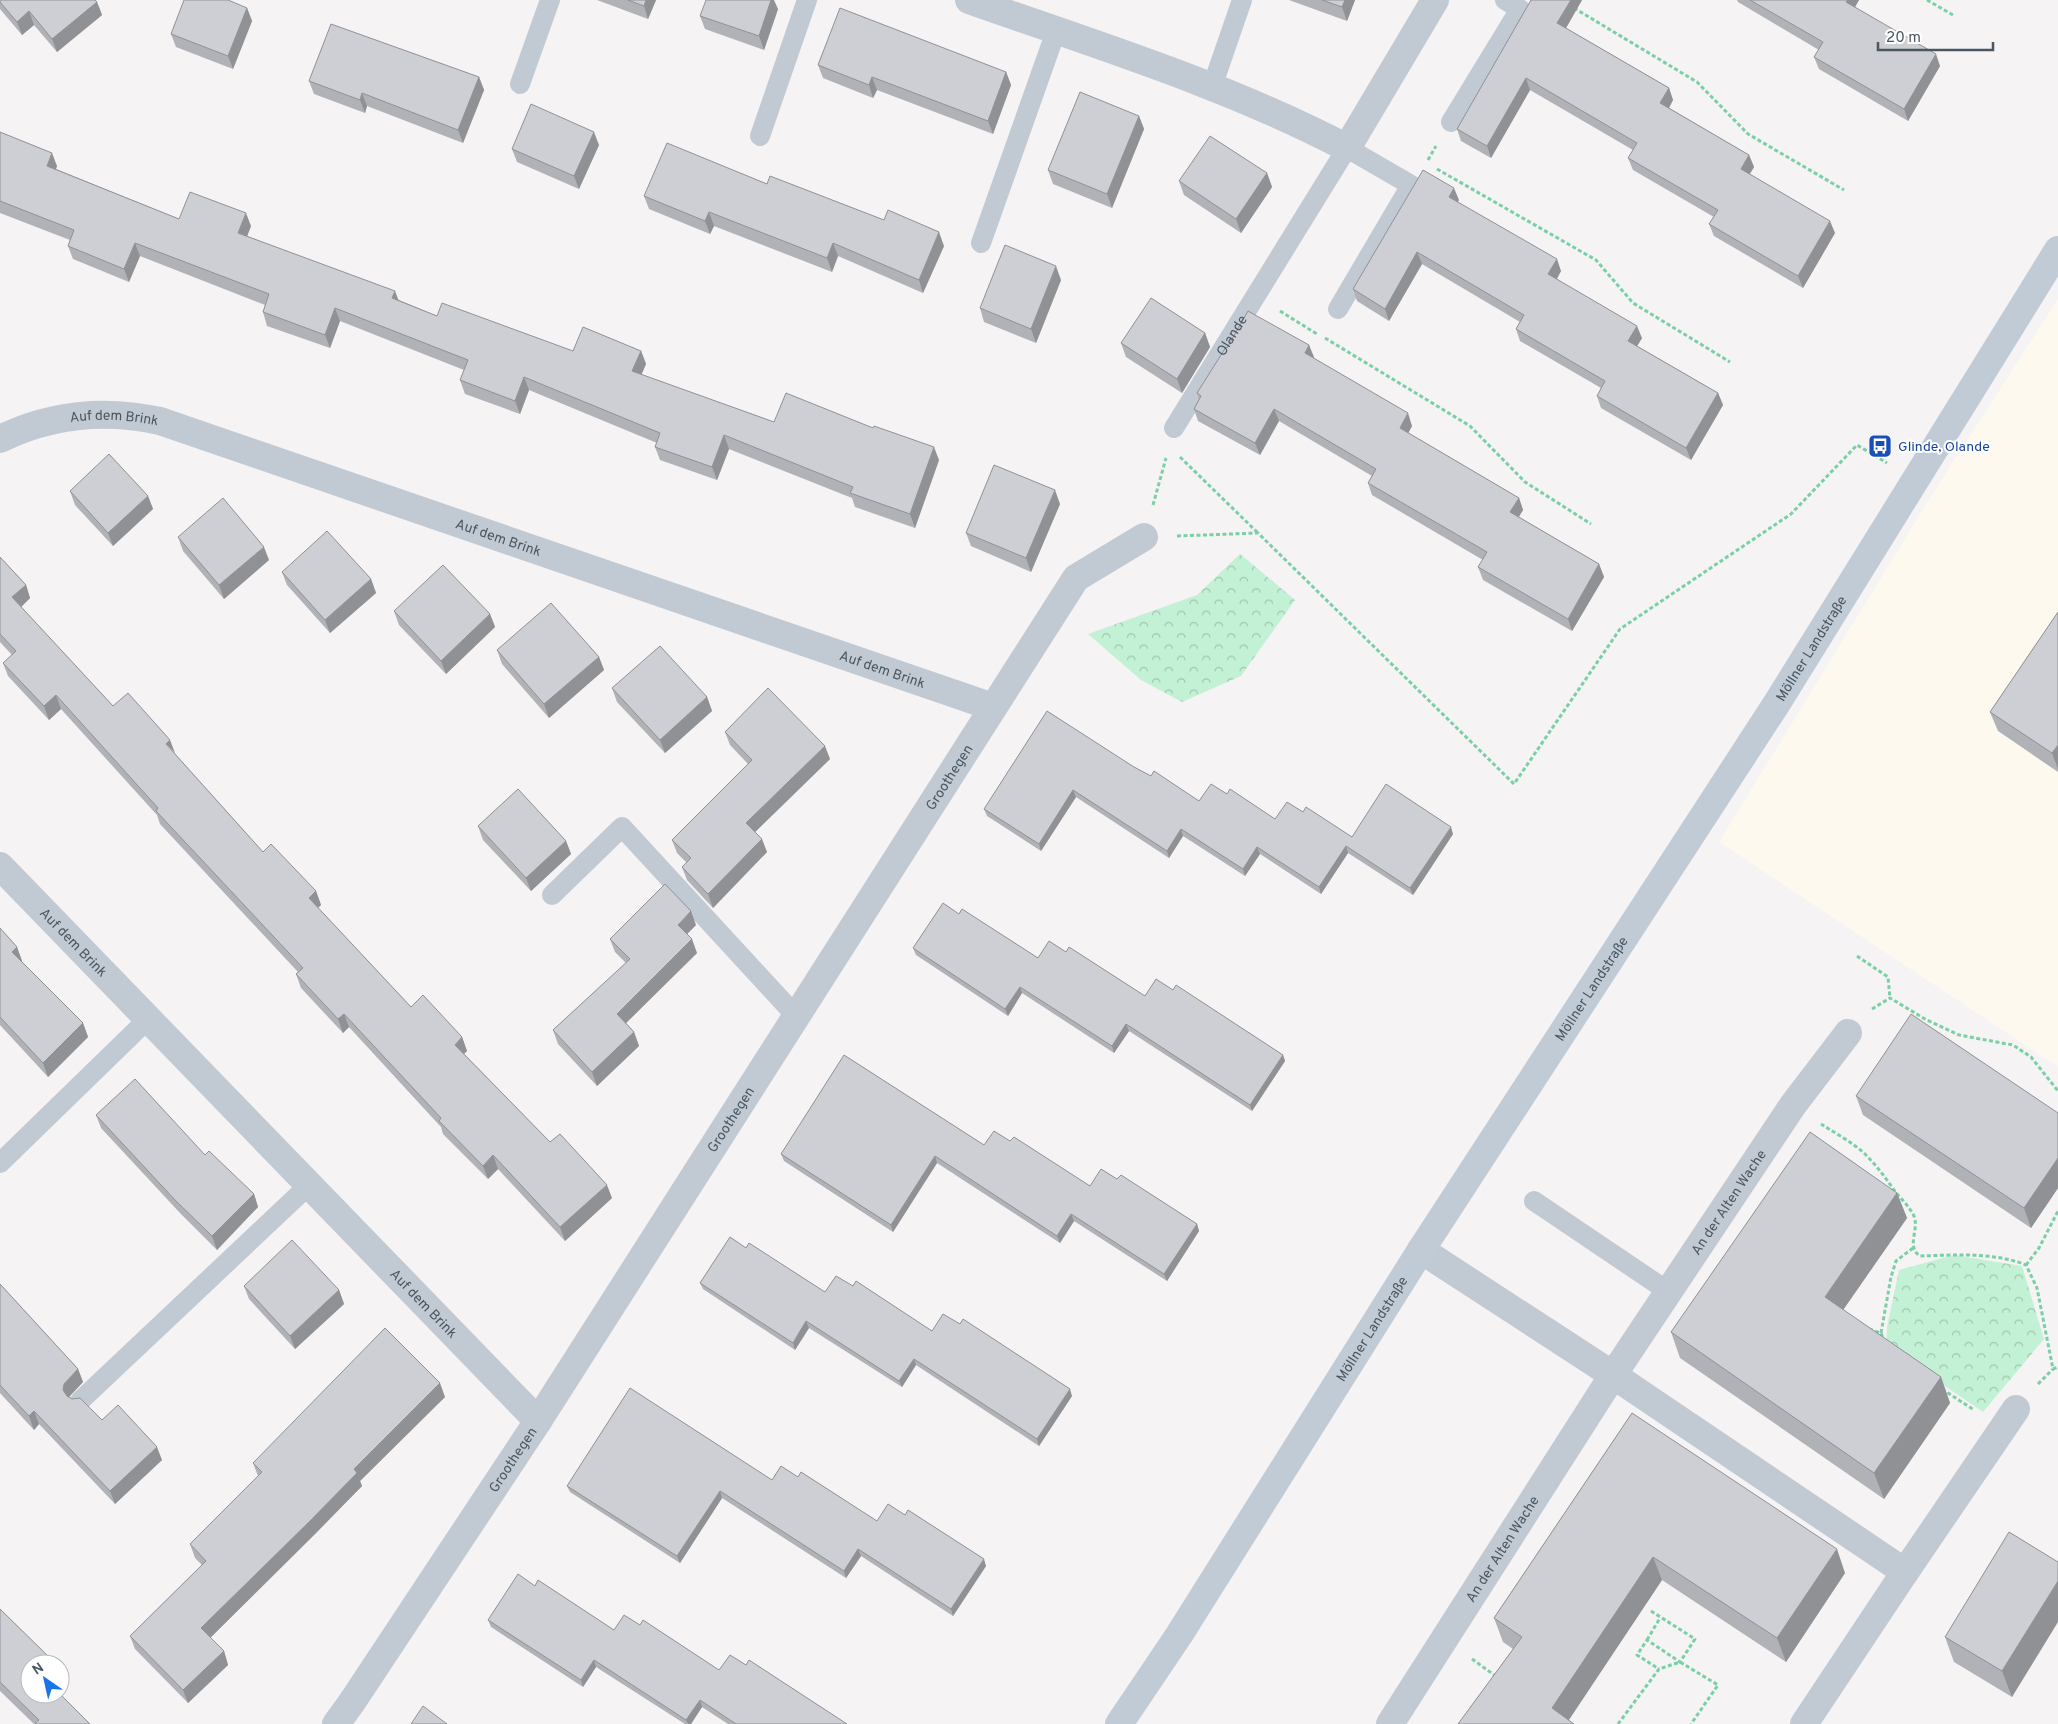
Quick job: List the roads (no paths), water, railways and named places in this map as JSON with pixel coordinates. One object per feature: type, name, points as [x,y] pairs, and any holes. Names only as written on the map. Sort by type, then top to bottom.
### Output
[{"type":"main road","name":"Möllner Landstraße","points":[[1119,1724],[1179,1635],[1422,1250],[1778,703],[2058,250]]},
{"type":"street","points":[[969,0],[1212,87],[1298,122],[1347,148]]},
{"type":"street","name":"Olande","points":[[1347,148],[1434,0]]},
{"type":"street","name":"Auf dem Brink","points":[[0,439],[44,422],[79,416],[120,414],[160,421],[993,707]]},
{"type":"street","name":"Groothegen","points":[[336,1724],[538,1421],[1076,578],[1144,536]]},
{"type":"street","name":"Auf dem Brink","points":[[0,866],[538,1421]]},
{"type":"street","name":"An der Alten Wache","points":[[1390,1724],[1613,1376],[1793,1105],[1848,1033]]},
{"type":"street","points":[[1422,1250],[1905,1572]]},
{"type":"street","points":[[1804,1724],[2009,1419]]},
{"type":"lane","points":[[520,84],[550,0]]},
{"type":"lane","points":[[760,136],[807,0]]},
{"type":"lane","points":[[1212,87],[1242,0]]},
{"type":"lane","points":[[1451,122],[1520,9],[1505,0]]},
{"type":"lane","points":[[981,243],[1056,31]]},
{"type":"lane","points":[[1338,310],[1411,185],[1347,148]]},
{"type":"lane","name":"Olande","points":[[1172,437],[1347,148]]},
{"type":"lane","points":[[552,894],[622,827],[796,1016]]},
{"type":"lane","points":[[0,1163],[148,1019]]},
{"type":"lane","points":[[80,1401],[309,1185]]},
{"type":"lane","points":[[1534,1201],[1669,1292]]},
{"type":"place","name":"Glinde, Olande","points":[[1880,446]]}]
